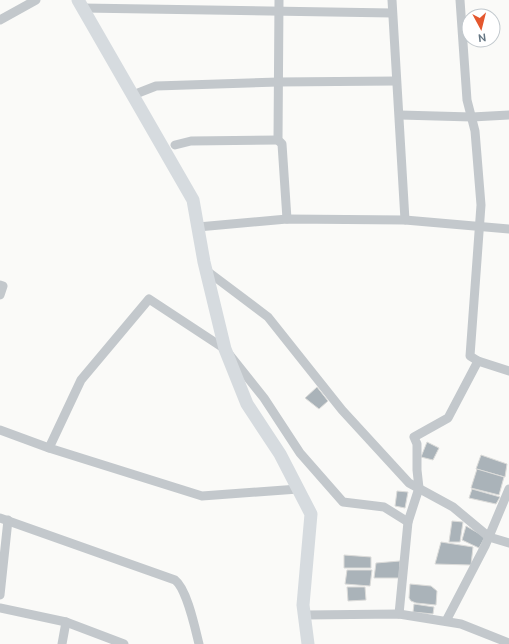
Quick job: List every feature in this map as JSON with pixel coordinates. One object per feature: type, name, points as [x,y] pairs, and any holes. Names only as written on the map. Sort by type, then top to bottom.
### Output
[{"type":"main road","points":[[81,4],[193,200],[207,271],[225,349],[246,404],[280,454],[311,514],[303,605],[308,644]]},
{"type":"street","points":[[0,20],[36,0]]},
{"type":"street","points":[[278,0],[278,140],[282,144],[287,219]]},
{"type":"street","points":[[392,0],[406,220]]},
{"type":"street","points":[[460,0],[467,100],[475,131],[481,205],[470,356],[478,361],[509,371]]},
{"type":"street","points":[[81,4],[392,13]]},
{"type":"street","points":[[133,95],[156,86],[278,82],[396,81]]},
{"type":"street","points":[[400,115],[472,117],[509,115]]},
{"type":"street","points":[[175,145],[190,141],[278,140]]},
{"type":"street","points":[[198,227],[287,219],[406,220],[509,229]]},
{"type":"street","points":[[207,271],[268,317],[342,410],[409,483],[453,508],[489,537],[509,543]]},
{"type":"street","points":[[0,285],[3,286],[0,295]]},
{"type":"street","points":[[49,448],[81,380],[149,299],[225,349],[264,398],[300,453],[343,502],[384,507],[408,522]]},
{"type":"street","points":[[399,614],[408,522],[419,488],[417,444],[414,437],[448,418],[478,361]]},
{"type":"street","points":[[0,430],[49,448],[202,496],[298,489]]},
{"type":"street","points":[[446,621],[506,507],[509,489]]},
{"type":"street","points":[[0,594],[4,519],[175,580],[179,584],[185,598],[199,644]]},
{"type":"street","points":[[0,608],[66,622],[124,644]]},
{"type":"street","points":[[305,615],[399,614],[461,624],[509,643]]},
{"type":"street","points":[[62,644],[66,622]]},
{"type":"building","points":[[317,387],[328,401],[319,409],[305,398]]},
{"type":"building","points":[[427,442],[439,448],[433,460],[421,457]]},
{"type":"building","points":[[481,455],[507,464],[505,477],[476,469]]},
{"type":"building","points":[[477,469],[504,477],[499,495],[471,488]]},
{"type":"building","points":[[472,489],[500,497],[496,504],[469,498]]},
{"type":"building","points":[[397,491],[408,492],[405,508],[395,506]]},
{"type":"building","points":[[452,521],[463,522],[460,542],[449,542]]},
{"type":"building","points":[[466,526],[485,537],[479,548],[462,540]]},
{"type":"building","points":[[441,542],[473,547],[471,565],[435,564]]},
{"type":"building","points":[[344,555],[371,557],[371,568],[344,568]]},
{"type":"building","points":[[400,561],[399,578],[374,578],[376,563]]},
{"type":"building","points":[[347,570],[372,570],[370,586],[345,584]]},
{"type":"building","points":[[410,584],[431,586],[437,591],[436,605],[411,601],[409,598]]},
{"type":"building","points":[[347,587],[365,587],[366,600],[348,601]]},
{"type":"building","points":[[414,604],[434,607],[433,614],[413,612]]}]
